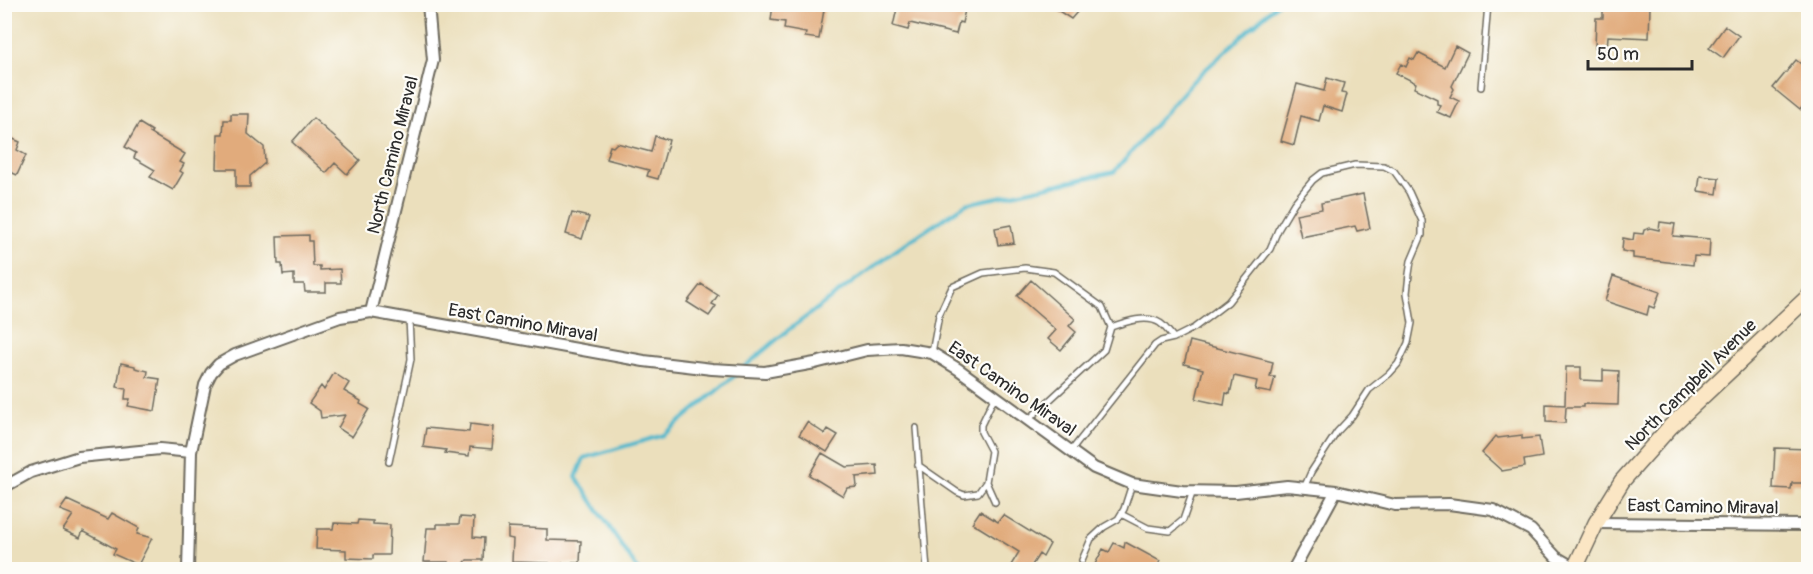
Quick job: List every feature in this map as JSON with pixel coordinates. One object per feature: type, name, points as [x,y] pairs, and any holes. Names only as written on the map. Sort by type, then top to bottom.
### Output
[{"type":"main road","name":"North Campbell Avenue","points":[[1574,569],[1596,523],[1622,482],[1670,427],[1809,297]]},
{"type":"street","name":"North Camino Miraval","points":[[371,312],[433,60],[428,4]]},
{"type":"street","name":"East Camino Miraval","points":[[189,570],[191,452],[205,385],[211,373],[219,364],[235,354],[340,317],[371,312],[644,361],[712,369],[765,372],[867,350],[901,348],[932,353],[955,367],[1094,468],[1132,484],[1193,491],[1236,492],[1287,486],[1336,491],[1395,505],[1449,504],[1493,510],[1531,530],[1556,557],[1574,569]]},
{"type":"street","points":[[4,487],[30,472],[79,457],[160,448],[191,452]]},
{"type":"street","points":[[1293,570],[1336,491]]},
{"type":"street","name":"East Camino Miraval","points":[[1596,523],[1809,525]]},
{"type":"lane","points":[[1481,87],[1488,4]]},
{"type":"lane","points":[[1071,451],[1155,345],[1200,324],[1228,302],[1270,249],[1294,202],[1313,180],[1323,173],[1355,165],[1384,166],[1394,171],[1409,192],[1422,221],[1422,235],[1411,261],[1409,274],[1407,293],[1412,323],[1408,343],[1398,364],[1369,390],[1352,416],[1337,432],[1311,472],[1304,488]]},
{"type":"lane","points":[[932,353],[939,315],[952,287],[983,273],[1025,268],[1054,272],[1102,307],[1111,327],[1104,350],[1028,420]]},
{"type":"lane","points":[[389,462],[411,359],[409,319]]},
{"type":"lane","points":[[1111,327],[1135,320],[1151,320],[1159,322],[1174,338]]},
{"type":"lane","points":[[918,465],[957,492],[964,495],[978,493],[986,482],[991,451],[981,432],[981,425],[995,396]]},
{"type":"lane","points":[[916,428],[927,570]]},
{"type":"lane","points":[[986,482],[995,502]]},
{"type":"lane","points":[[1082,560],[1091,539],[1104,527],[1118,519],[1132,484]]},
{"type":"lane","points":[[1121,514],[1148,528],[1170,531],[1183,520],[1193,491]]},
{"type":"building","points":[[773,4],[825,4],[819,39],[805,37],[806,33],[784,29],[785,22],[771,20]]},
{"type":"building","points":[[898,4],[919,4],[918,6],[940,11],[942,5],[965,10],[956,34],[910,23],[908,30],[893,26]]},
{"type":"building","points":[[1048,4],[1084,4],[1071,19]]},
{"type":"building","points":[[1611,4],[1650,7],[1649,38],[1608,36],[1607,49],[1595,48],[1596,18],[1603,18],[1603,6],[1611,6]]},
{"type":"building","points":[[1725,26],[1739,36],[1723,58],[1709,48]]},
{"type":"building","points":[[1455,46],[1468,53],[1452,86],[1454,89],[1450,97],[1459,101],[1451,118],[1437,112],[1440,105],[1437,104],[1437,99],[1414,88],[1416,83],[1396,73],[1401,64],[1406,67],[1410,58],[1414,60],[1418,53],[1445,67]]},
{"type":"building","points":[[1796,60],[1805,67],[1802,72],[1809,77],[1809,98],[1800,110],[1773,88]]},
{"type":"building","points":[[1327,78],[1344,83],[1341,93],[1347,94],[1342,112],[1323,106],[1319,121],[1301,116],[1294,145],[1281,141],[1297,84],[1324,91]]},
{"type":"building","points":[[231,114],[249,114],[248,134],[264,147],[265,163],[250,176],[250,187],[236,187],[236,169],[217,169],[218,134],[223,134],[224,120],[231,120]]},
{"type":"building","points":[[313,118],[360,160],[347,174],[335,163],[326,173],[292,142]]},
{"type":"building","points":[[139,123],[152,131],[150,133],[185,154],[180,162],[184,164],[180,171],[183,173],[173,190],[150,177],[155,170],[134,158],[136,153],[125,147]]},
{"type":"building","points":[[4,135],[20,142],[17,150],[26,155],[17,175],[4,169]]},
{"type":"building","points":[[655,136],[669,140],[658,179],[647,176],[649,170],[606,159],[610,146],[613,147],[617,143],[651,152]]},
{"type":"building","points":[[1700,176],[1719,178],[1717,194],[1698,191]]},
{"type":"building","points":[[1363,194],[1370,228],[1357,231],[1355,226],[1301,237],[1296,214],[1322,209],[1321,203]]},
{"type":"building","points":[[572,213],[589,217],[582,239],[566,234]]},
{"type":"building","points":[[1660,222],[1675,224],[1673,236],[1710,239],[1709,257],[1694,256],[1693,265],[1633,258],[1633,253],[1622,251],[1623,238],[1633,240],[1634,233],[1643,234],[1644,230],[1650,228],[1659,230]]},
{"type":"building","points":[[1011,225],[1014,243],[998,245],[995,228]]},
{"type":"building","points":[[309,235],[309,241],[312,241],[313,266],[320,266],[320,270],[340,269],[341,283],[326,283],[326,292],[305,292],[304,284],[294,284],[294,274],[283,275],[282,264],[278,264],[277,236]]},
{"type":"building","points":[[1613,276],[1660,292],[1654,308],[1649,306],[1647,315],[1605,301]]},
{"type":"building","points":[[1031,280],[1075,319],[1069,326],[1076,332],[1061,350],[1048,339],[1056,330],[1017,296]]},
{"type":"building","points":[[701,284],[718,295],[712,304],[716,306],[709,316],[687,302]]},
{"type":"building","points":[[1190,341],[1273,362],[1270,377],[1275,377],[1271,393],[1255,390],[1257,381],[1234,376],[1230,394],[1226,393],[1224,405],[1196,399],[1203,369],[1184,364]]},
{"type":"building","points":[[121,363],[148,371],[147,377],[160,379],[155,411],[128,406],[130,399],[125,399],[126,389],[117,387]]},
{"type":"building","points":[[1566,367],[1581,367],[1581,380],[1603,381],[1603,370],[1619,371],[1618,405],[1583,404],[1583,407],[1566,407],[1565,423],[1546,422],[1546,404],[1565,405]]},
{"type":"building","points":[[334,373],[349,383],[344,391],[361,401],[360,404],[369,409],[352,437],[338,428],[345,415],[321,418],[320,411],[309,403],[321,386],[324,390]]},
{"type":"building","points":[[807,422],[825,434],[828,429],[838,435],[827,452],[799,435]]},
{"type":"building","points":[[470,424],[494,427],[492,449],[470,447],[469,456],[423,447],[426,428],[469,432]]},
{"type":"building","points":[[1522,435],[1522,439],[1539,437],[1542,457],[1524,460],[1525,467],[1502,471],[1482,453],[1496,436],[1498,438]]},
{"type":"building","points":[[1775,448],[1809,449],[1809,483],[1792,483],[1791,489],[1773,488]]},
{"type":"building","points":[[822,453],[846,467],[877,465],[878,475],[856,477],[857,487],[847,488],[843,496],[809,475]]},
{"type":"building","points":[[67,500],[108,519],[112,513],[139,528],[137,534],[152,538],[138,565],[113,554],[116,549],[83,531],[80,538],[63,530],[73,515],[60,510]]},
{"type":"building","points":[[980,511],[998,522],[1003,515],[1050,544],[1043,557],[1039,554],[1029,570],[1008,570],[1019,552],[972,523]]},
{"type":"building","points":[[460,517],[474,518],[473,537],[484,538],[483,560],[467,560],[459,570],[455,570],[448,562],[424,562],[427,528],[437,528],[437,524],[459,524]]},
{"type":"building","points":[[358,520],[390,525],[389,555],[373,555],[373,559],[346,558],[346,550],[316,549],[317,529],[333,529],[334,523],[357,524]]},
{"type":"building","points":[[508,527],[547,529],[547,540],[581,541],[580,563],[563,563],[563,570],[559,570],[549,563],[512,562],[513,539],[508,538]]},
{"type":"building","points":[[1125,542],[1160,561],[1156,570],[1092,570],[1103,549],[1109,552],[1114,543],[1124,548]]},
{"type":"waterway","points":[[743,368],[787,331],[900,247],[966,204],[1114,172],[1193,81],[1277,4]]},
{"type":"waterway","points":[[638,570],[576,477],[584,458],[664,435],[738,373]]}]
